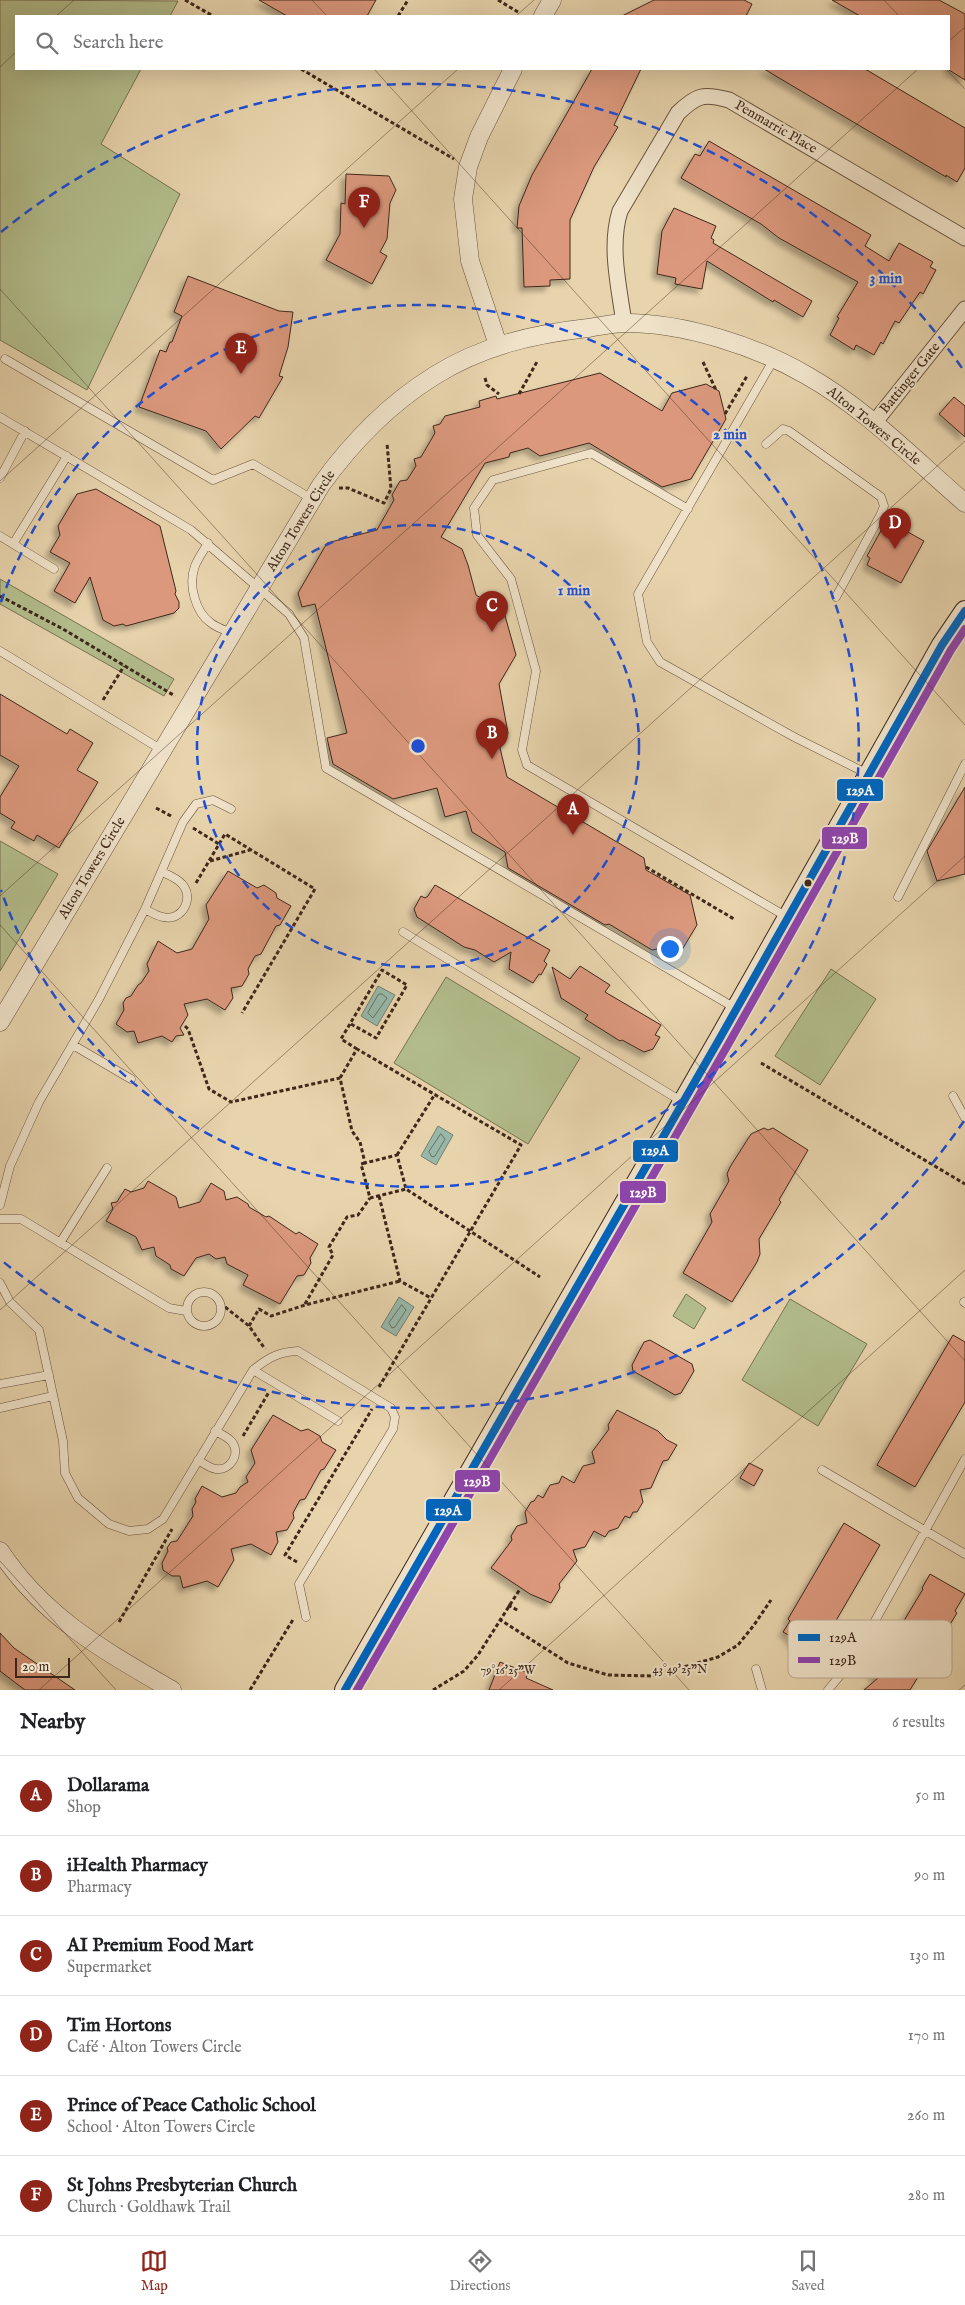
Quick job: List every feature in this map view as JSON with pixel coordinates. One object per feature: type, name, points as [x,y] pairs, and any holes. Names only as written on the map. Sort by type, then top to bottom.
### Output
[{"type":"main road","points":[[345,1690],[942,644],[965,611]]},
{"type":"street","points":[[544,15],[552,0]]},
{"type":"street","points":[[498,345],[470,261],[463,199],[468,167],[479,137],[512,70]]},
{"type":"street","name":"Penmarric Place","points":[[624,323],[614,242],[615,226],[620,211],[678,113],[691,100],[700,96],[711,95],[729,100],[965,238]]},
{"type":"street","name":"Battinger Gate","points":[[874,423],[965,309]]},
{"type":"street","name":"Alton Towers Circle","points":[[0,1022],[312,499],[349,448],[386,412],[436,375],[498,345],[560,331],[624,323],[660,326],[698,333],[774,359],[826,386],[874,423],[965,503]]},
{"type":"street","points":[[0,1551],[28,1588],[73,1630],[172,1690]]},
{"type":"lane","points":[[5,359],[213,480],[253,464],[312,499]]},
{"type":"lane","points":[[774,359],[638,594],[647,642],[660,662],[794,737],[868,774]]},
{"type":"lane","points":[[0,417],[191,530],[289,614],[304,638],[326,768],[735,1008]]},
{"type":"lane","points":[[766,444],[783,430],[789,431],[881,497],[884,506],[882,514],[836,597]]},
{"type":"lane","points":[[0,478],[25,431]]},
{"type":"lane","points":[[688,509],[591,453],[493,480],[474,508],[477,535],[511,579],[536,671],[522,750],[527,765],[787,917]]},
{"type":"lane","points":[[13,544],[67,456]]},
{"type":"lane","points":[[0,536],[54,569]]},
{"type":"lane","points":[[208,543],[195,566],[192,581],[196,600],[201,612],[210,623],[232,634]]},
{"type":"lane","points":[[0,650],[162,750]]},
{"type":"lane","points":[[898,897],[965,764]]},
{"type":"lane","points":[[0,1205],[10,1166],[39,1102],[99,999],[145,909],[184,822],[196,804],[213,800],[231,809]]},
{"type":"lane","points":[[145,909],[162,917],[170,918],[182,911],[186,906],[187,895],[183,885],[162,872]]},
{"type":"lane","points":[[403,932],[682,1102]]},
{"type":"lane","points":[[73,1045],[131,1079]]},
{"type":"lane","points":[[953,1096],[965,1118]]},
{"type":"lane","points":[[60,1243],[107,1168]]},
{"type":"lane","points":[[0,1219],[21,1219],[169,1308],[186,1312]]},
{"type":"lane","points":[[0,1283],[10,1302],[39,1330],[63,1441],[65,1473],[71,1486],[78,1498],[109,1524],[129,1531],[148,1529],[163,1519],[253,1370],[270,1356],[298,1351],[391,1408],[395,1417],[393,1428],[299,1584],[306,1617]]},
{"type":"lane","points":[[202,1292],[213,1294],[220,1303],[221,1309],[218,1320],[208,1326],[192,1322],[186,1312],[192,1296],[202,1292]]},
{"type":"lane","points":[[253,1370],[338,1421]]},
{"type":"lane","points":[[0,1384],[49,1375]]},
{"type":"lane","points":[[0,1408],[53,1396]]},
{"type":"lane","points":[[198,1460],[217,1470],[223,1469],[232,1462],[235,1452],[232,1442],[215,1431]]},
{"type":"lane","points":[[875,1620],[965,1459]]},
{"type":"lane","points":[[822,1470],[965,1554]]},
{"type":"lane","points":[[756,1669],[762,1690]]},
{"type":"lane","points":[[828,1690],[838,1678]]},
{"type":"path","points":[[185,0],[211,15]]},
{"type":"path","points":[[399,15],[408,0]]},
{"type":"path","points":[[498,0],[518,12]]},
{"type":"path","points":[[304,70],[448,155]]},
{"type":"path","points":[[518,394],[538,360]]},
{"type":"path","points":[[703,362],[716,390]]},
{"type":"path","points":[[725,414],[747,376]]},
{"type":"path","points":[[486,378],[487,384],[499,394]]},
{"type":"path","points":[[348,488],[384,503],[391,489],[387,442]]},
{"type":"path","points":[[0,596],[63,629],[176,697]]},
{"type":"path","points":[[97,710],[124,666]]},
{"type":"path","points":[[198,889],[195,884],[225,834],[315,889],[242,1013]]},
{"type":"path","points":[[209,861],[250,849]]},
{"type":"path","points":[[646,867],[734,919]]},
{"type":"path","points":[[309,1568],[285,1556],[431,1298],[521,1145],[341,1040],[382,970],[407,985],[376,1038],[351,1024]]},
{"type":"path","points":[[185,1026],[188,1029],[209,1089],[231,1102],[340,1078]]},
{"type":"path","points":[[357,1049],[340,1078],[352,1131],[360,1142],[365,1163]]},
{"type":"path","points":[[761,1064],[965,1184]]},
{"type":"path","points":[[370,1198],[361,1164],[397,1155],[434,1094]]},
{"type":"path","points":[[397,1155],[406,1189],[540,1277]]},
{"type":"path","points":[[305,1305],[334,1255],[329,1247],[347,1217],[358,1215],[370,1198],[406,1189]]},
{"type":"path","points":[[379,1196],[400,1282]]},
{"type":"path","points":[[249,1326],[259,1309],[271,1316],[305,1305],[400,1282],[431,1298]]},
{"type":"path","points":[[220,1303],[249,1326],[270,1356]]},
{"type":"path","points":[[244,1444],[242,1438],[275,1383]]},
{"type":"path","points":[[119,1622],[176,1522]]},
{"type":"path","points":[[433,1690],[464,1671],[478,1655],[499,1619],[520,1589]]},
{"type":"path","points":[[499,1619],[575,1665],[608,1675],[653,1676],[718,1657],[738,1645],[771,1600]]},
{"type":"path","points":[[250,1690],[303,1604]]},
{"type":"path","points":[[508,1605],[519,1611]]},
{"type":"green space","points":[[0,0],[178,1],[171,15],[15,15],[15,70],[140,70],[101,144],[180,194],[87,390],[0,340]]},
{"type":"green space","points":[[0,579],[174,679],[164,696],[0,604]]},
{"type":"green space","points":[[0,841],[58,874],[0,971]]},
{"type":"green space","points":[[831,969],[876,999],[820,1085],[775,1056]]},
{"type":"green space","points":[[446,977],[580,1058],[528,1144],[394,1063]]},
{"type":"green space","points":[[686,1294],[706,1308],[694,1329],[673,1316]]},
{"type":"green space","points":[[790,1299],[867,1344],[818,1426],[742,1380]]},
{"type":"water","points":[[378,986],[395,995],[377,1026],[361,1016]]},
{"type":"water","points":[[438,1126],[453,1135],[436,1165],[421,1156]]},
{"type":"water","points":[[399,1297],[414,1307],[396,1336],[381,1327]]},
{"type":"building","points":[[259,0],[376,0],[368,15],[285,15]]},
{"type":"building","points":[[654,0],[744,0],[752,4],[746,15],[624,15]]},
{"type":"building","points":[[832,0],[939,0],[965,14],[965,80],[949,70],[950,15],[858,15]]},
{"type":"building","points":[[591,70],[641,70],[614,125],[618,127],[594,167],[570,220],[570,279],[550,280],[550,286],[524,287],[522,228],[517,228],[519,206],[532,175]]},
{"type":"building","points":[[766,70],[867,70],[965,128],[965,168],[957,182],[946,175],[946,177]]},
{"type":"building","points":[[709,141],[871,235],[865,246],[889,261],[899,243],[933,262],[930,267],[936,270],[923,294],[920,292],[899,323],[895,321],[883,344],[881,342],[874,355],[856,345],[854,350],[830,335],[839,318],[837,317],[858,282],[779,238],[761,224],[681,178],[695,154],[700,156]]},
{"type":"building","points":[[346,174],[389,176],[396,190],[390,203],[387,239],[380,252],[387,256],[372,284],[326,260],[340,234],[341,203],[345,204]]},
{"type":"building","points":[[674,208],[716,226],[711,238],[714,240],[713,243],[812,301],[803,317],[774,300],[773,302],[707,261],[702,289],[675,284],[676,278],[657,274],[662,231]]},
{"type":"building","points":[[188,276],[279,311],[293,312],[288,347],[279,376],[283,377],[259,418],[255,416],[221,449],[206,431],[139,407],[160,350],[166,352],[182,316],[174,312]]},
{"type":"building","points":[[600,373],[662,411],[672,393],[706,384],[719,391],[726,419],[691,479],[662,487],[589,443],[540,456],[528,448],[510,453],[509,457],[485,463],[441,537],[462,549],[476,595],[504,612],[516,655],[499,684],[508,733],[500,748],[507,777],[644,858],[646,870],[690,895],[697,925],[680,953],[665,958],[657,949],[652,950],[609,924],[605,925],[508,868],[505,852],[472,832],[466,811],[445,817],[437,788],[393,799],[333,764],[327,738],[347,733],[315,604],[302,607],[298,593],[327,543],[377,530],[394,500],[392,495],[400,481],[407,480],[416,466],[414,459],[421,457],[435,433],[433,426],[440,424],[445,416],[480,407],[479,401],[496,396],[497,399]]},
{"type":"building","points":[[954,397],[965,406],[965,437],[939,414]]},
{"type":"building","points":[[96,489],[160,526],[176,591],[175,594],[179,602],[179,608],[174,613],[126,626],[123,624],[114,626],[103,620],[90,577],[75,603],[54,591],[70,563],[50,552],[60,535],[58,526],[77,494]]},
{"type":"building","points":[[890,522],[924,541],[901,583],[867,565],[870,558],[867,556],[883,527],[886,528]]},
{"type":"building","points":[[0,694],[67,734],[70,729],[93,743],[77,770],[98,782],[59,848],[37,835],[34,841],[11,828],[15,822],[0,813],[0,797],[19,766],[0,755]]},
{"type":"building","points":[[965,787],[965,874],[937,881],[927,851]]},
{"type":"building","points":[[228,871],[257,888],[264,885],[276,893],[277,898],[291,906],[280,925],[276,926],[261,954],[255,956],[248,969],[249,974],[242,986],[231,988],[233,998],[225,1010],[207,999],[184,1004],[188,1015],[180,1028],[184,1035],[176,1036],[172,1042],[162,1036],[138,1043],[134,1031],[127,1032],[116,1024],[124,1010],[123,1003],[126,998],[131,996],[149,971],[147,964],[158,941],[177,953],[192,949],[209,919],[206,905]]},
{"type":"building","points":[[435,885],[550,950],[544,961],[547,964],[541,975],[539,974],[533,983],[509,969],[511,952],[494,962],[475,950],[464,947],[417,917],[414,909],[421,896],[425,898],[428,896]]},
{"type":"building","points":[[580,966],[610,985],[605,992],[661,1025],[655,1035],[660,1037],[653,1049],[644,1052],[622,1040],[620,1041],[585,1019],[588,1015],[561,998],[552,967],[570,979]]},
{"type":"building","points":[[764,1128],[768,1130],[773,1128],[808,1150],[759,1239],[760,1254],[757,1262],[732,1302],[683,1273],[712,1222],[710,1214],[729,1181],[727,1174],[730,1167],[751,1134]]},
{"type":"building","points":[[148,1181],[176,1197],[179,1208],[200,1202],[211,1183],[224,1191],[226,1200],[237,1197],[266,1217],[269,1216],[296,1234],[299,1232],[318,1244],[310,1258],[311,1263],[304,1275],[297,1276],[280,1304],[243,1285],[248,1275],[227,1264],[225,1257],[216,1259],[209,1254],[196,1258],[184,1276],[171,1269],[170,1265],[156,1256],[154,1247],[142,1250],[136,1237],[106,1221],[113,1209],[111,1203],[117,1202],[125,1189],[131,1192],[144,1188]]},
{"type":"building","points":[[953,1335],[965,1342],[965,1402],[915,1487],[877,1465]]},
{"type":"building","points":[[650,1340],[692,1364],[694,1371],[681,1393],[675,1395],[633,1371],[632,1365],[644,1342]]},
{"type":"building","points":[[617,1410],[658,1431],[667,1440],[677,1445],[668,1460],[663,1461],[651,1488],[640,1490],[643,1502],[637,1512],[633,1512],[630,1518],[625,1516],[618,1528],[609,1531],[605,1537],[594,1531],[585,1547],[573,1550],[577,1561],[559,1584],[560,1588],[551,1603],[530,1594],[491,1568],[512,1540],[511,1536],[517,1526],[527,1523],[525,1512],[531,1502],[538,1495],[543,1498],[550,1485],[559,1483],[562,1476],[574,1483],[583,1466],[595,1463],[592,1452],[609,1429],[608,1425]]},
{"type":"building","points":[[273,1415],[301,1431],[308,1429],[320,1436],[322,1442],[336,1450],[324,1469],[321,1470],[305,1499],[300,1500],[293,1513],[294,1518],[287,1530],[276,1532],[278,1542],[271,1555],[251,1544],[231,1549],[234,1560],[218,1587],[207,1581],[183,1588],[180,1576],[172,1576],[163,1570],[162,1563],[168,1551],[167,1548],[171,1542],[177,1541],[193,1516],[192,1509],[196,1502],[195,1499],[202,1486],[222,1497],[236,1493],[240,1487],[248,1482],[246,1477],[255,1463],[251,1450]]},
{"type":"building","points":[[749,1463],[763,1470],[754,1486],[740,1478]]},
{"type":"building","points":[[844,1523],[880,1545],[836,1620],[788,1619]]},
{"type":"building","points":[[930,1574],[965,1594],[955,1611],[957,1613],[952,1621],[904,1620]]},
{"type":"building","points":[[788,1624],[788,1635],[783,1632]]},
{"type":"building","points":[[0,1633],[14,1648],[75,1690],[25,1690],[17,1684],[0,1671]]},
{"type":"building","points":[[500,1662],[528,1673],[526,1678],[553,1690],[489,1690]]},
{"type":"building","points":[[878,1678],[917,1678],[910,1690],[864,1690]]},
{"type":"transit line","name":"129A","points":[[345,1690],[720,1038],[942,645],[965,611]]},
{"type":"transit line","name":"129B","points":[[357,1690],[729,1043],[951,650],[965,629]]},
{"type":"place","name":"St Johns Presbyterian Church","points":[[364,228]]},
{"type":"place","name":"Prince of Peace Catholic School","points":[[241,374]]},
{"type":"place","name":"Tim Hortons","points":[[895,549]]},
{"type":"place","name":"AI Premium Food Mart","points":[[492,632]]},
{"type":"place","name":"iHealth Pharmacy","points":[[492,759]]},
{"type":"place","name":"Dollarama","points":[[573,835]]}]
